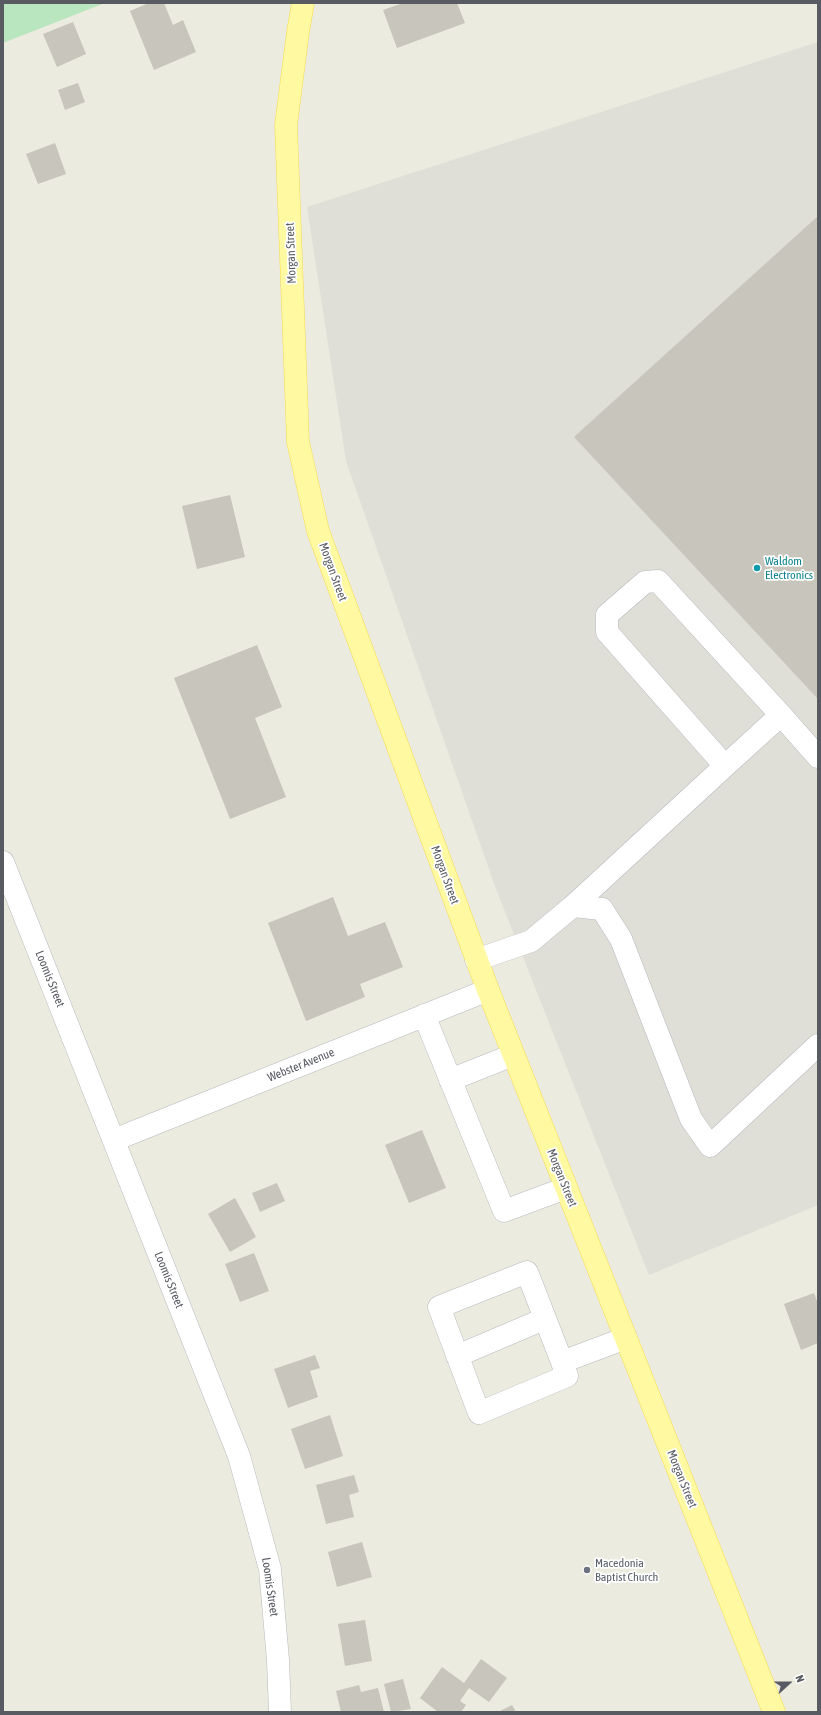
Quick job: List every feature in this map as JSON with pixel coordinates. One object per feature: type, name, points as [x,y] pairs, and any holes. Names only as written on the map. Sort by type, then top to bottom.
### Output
[{"type":"main road","name":"Morgan Street","points":[[303,3],[286,125],[298,442],[318,531],[476,960],[774,1712]]},
{"type":"street","points":[[725,766],[607,632],[607,614],[646,582],[658,581],[818,757]]},
{"type":"street","points":[[476,960],[531,941],[572,906],[780,715]]},
{"type":"street","name":"Loomis Street","points":[[3,862],[239,1456],[270,1569],[278,1660],[280,1712]]},
{"type":"street","points":[[572,906],[602,910],[621,939],[691,1119],[710,1146],[818,1045]]},
{"type":"street","name":"Webster Avenue","points":[[114,1140],[488,990]]},
{"type":"street","points":[[424,1015],[504,1211],[566,1188]]},
{"type":"street","points":[[450,1080],[514,1055]]},
{"type":"street","points":[[526,1272],[544,1319],[567,1376],[479,1413],[439,1306],[526,1272]]},
{"type":"street","points":[[457,1356],[544,1319]]},
{"type":"street","points":[[562,1362],[626,1338]]},
{"type":"shaded area","points":[[818,42],[818,1205],[649,1275],[496,889],[346,461],[307,207]]},
{"type":"green space","points":[[3,3],[105,3],[3,43]]},
{"type":"building","points":[[149,3],[164,3],[173,25],[183,20],[196,52],[154,70],[130,11]]},
{"type":"building","points":[[403,3],[457,3],[465,23],[397,48],[383,10]]},
{"type":"building","points":[[73,22],[86,54],[57,67],[43,34]]},
{"type":"building","points":[[78,83],[85,102],[65,110],[58,90]]},
{"type":"building","points":[[55,143],[66,174],[38,184],[26,154]]},
{"type":"building","name":"Waldom Electronics","points":[[818,216],[818,699],[574,437]]},
{"type":"building","points":[[230,495],[245,557],[197,569],[182,506]]},
{"type":"building","points":[[257,645],[282,707],[255,718],[286,797],[230,819],[174,678]]},
{"type":"building","points":[[333,897],[348,936],[385,922],[403,967],[360,984],[365,997],[306,1021],[268,923]]},
{"type":"building","points":[[422,1130],[446,1188],[409,1203],[385,1145]]},
{"type":"building","points":[[277,1183],[285,1201],[260,1212],[252,1193]]},
{"type":"building","points":[[235,1198],[256,1237],[230,1252],[208,1214]]},
{"type":"building","points":[[254,1253],[269,1291],[240,1302],[225,1264]]},
{"type":"building","points":[[814,1293],[818,1304],[818,1343],[801,1350],[784,1304]]},
{"type":"building","points":[[315,1355],[320,1368],[310,1371],[318,1397],[288,1408],[274,1369]]},
{"type":"building","points":[[330,1415],[343,1456],[305,1469],[291,1429]]},
{"type":"building","points":[[354,1475],[359,1492],[349,1495],[354,1517],[326,1524],[316,1485]]},
{"type":"building","points":[[362,1542],[372,1577],[337,1587],[328,1552]]},
{"type":"building","points":[[365,1620],[372,1661],[345,1666],[338,1624]]},
{"type":"building","points":[[481,1659],[507,1678],[489,1702],[469,1688],[460,1701],[466,1705],[461,1712],[438,1712],[420,1698],[442,1667],[464,1683]]},
{"type":"building","points":[[403,1679],[411,1709],[391,1712],[384,1684]]},
{"type":"building","points":[[359,1685],[361,1692],[378,1688],[384,1712],[341,1712],[336,1691]]},
{"type":"building","points":[[512,1705],[516,1712],[498,1712]]},
{"type":"place","name":"Waldom Electronics","points":[[757,568]]},
{"type":"place","name":"Macedonia Baptist Church","points":[[587,1570]]}]
